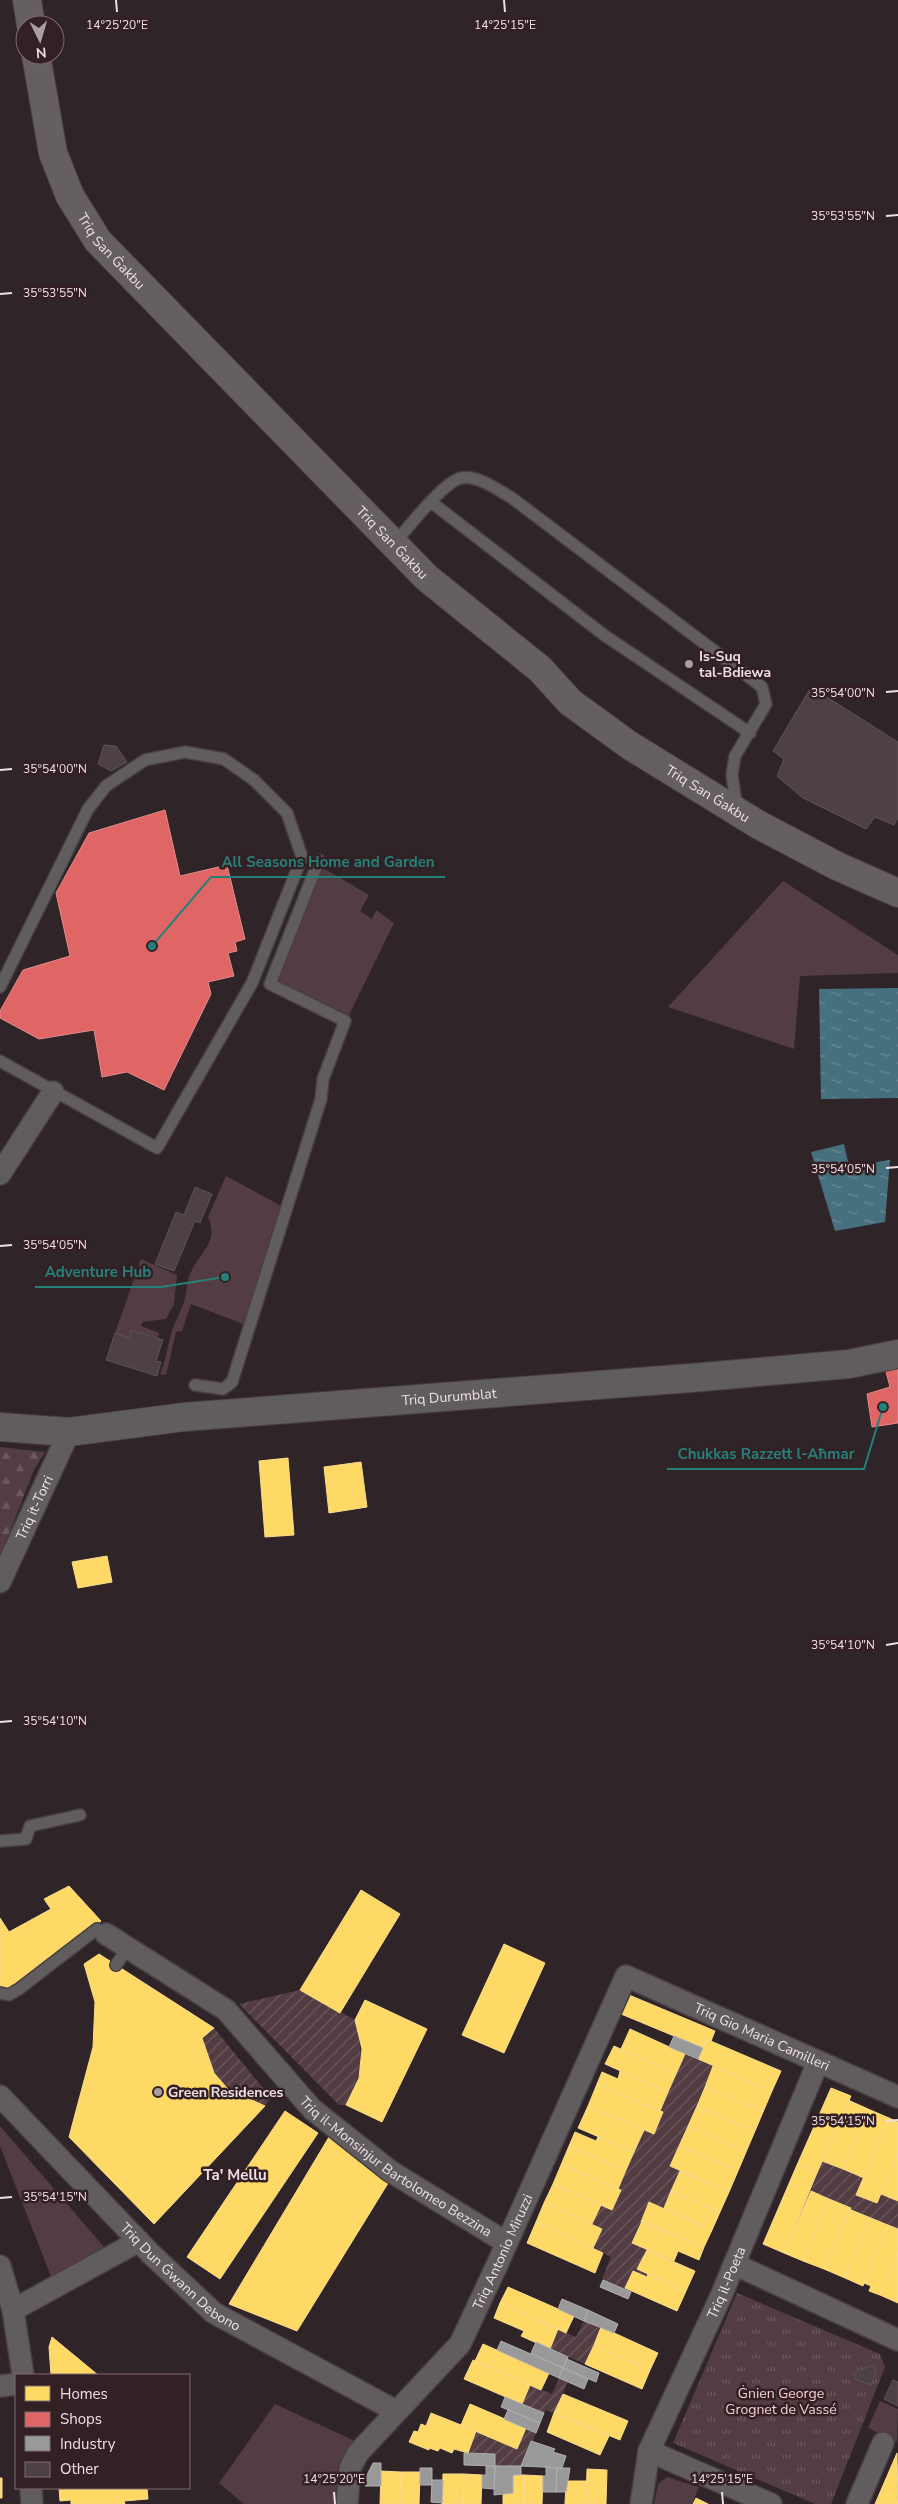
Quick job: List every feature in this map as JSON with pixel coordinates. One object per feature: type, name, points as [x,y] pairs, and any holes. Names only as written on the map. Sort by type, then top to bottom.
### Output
[{"type":"main road","points":[[27,0],[29,15]]},
{"type":"main road","name":"Triq San Ġakbu","points":[[38,65],[53,153],[70,196],[98,242],[427,578],[540,669],[570,702],[629,744],[738,812],[838,866],[898,893]]},
{"type":"street","points":[[0,1174],[52,1092]]},
{"type":"street","name":"Triq Durumblat","points":[[0,1427],[69,1432],[184,1417],[831,1365],[898,1354]]},
{"type":"street","name":"Triq it-Torri","points":[[0,1582],[69,1432]]},
{"type":"street","name":"Triq il-Monsinjur Bartolomeo Bezzina","points":[[101,1931],[226,2010],[312,2109],[383,2166],[507,2244]]},
{"type":"street","name":"Triq Antonio Miruzzi","points":[[347,2504],[350,2468],[358,2453],[460,2344],[507,2244],[626,1976]]},
{"type":"street","name":"Triq Gio Maria Camilleri","points":[[626,1976],[898,2097]]},
{"type":"street","name":"Triq il-Poeta","points":[[641,2504],[649,2451],[734,2264],[818,2062]]},
{"type":"street","name":"Triq Dun Ġwann Debono","points":[[0,2096],[139,2241],[214,2313],[396,2411]]},
{"type":"street","points":[[13,2310],[139,2241]]},
{"type":"street","points":[[734,2264],[898,2340]]},
{"type":"street","points":[[0,2266],[13,2310],[23,2374]]},
{"type":"street","points":[[0,2386],[15,2384]]},
{"type":"street","points":[[857,2504],[883,2443]]},
{"type":"street","points":[[649,2451],[771,2504]]},
{"type":"street","points":[[31,2489],[32,2504]]},
{"type":"lane","points":[[394,544],[441,491],[461,478],[481,481],[512,498],[762,687],[766,704],[735,756],[732,775],[738,812]]},
{"type":"lane","points":[[431,502],[604,635],[750,733]]},
{"type":"lane","points":[[0,987],[88,809],[106,786],[145,760],[185,752],[224,759],[254,780],[287,813],[302,857],[252,983],[157,1148],[52,1092],[0,1061]]},
{"type":"lane","points":[[195,1384],[223,1389],[232,1382],[321,1098],[323,1079],[345,1021],[270,984],[319,860]]},
{"type":"lane","points":[[0,1841],[26,1839],[30,1826],[80,1815]]},
{"type":"lane","points":[[0,1993],[9,1995],[19,1989],[101,1931]]},
{"type":"lane","points":[[116,1965],[128,1948]]},
{"type":"green space","points":[[320,866],[369,895],[360,911],[372,919],[376,910],[394,923],[348,1017],[276,982]]},
{"type":"green space","points":[[783,881],[898,955],[898,973],[800,976],[794,1049],[668,1007]]},
{"type":"green space","points":[[226,1176],[285,1208],[246,1325],[191,1304],[182,1331],[176,1332],[166,1375],[160,1374],[171,1334],[184,1302],[190,1275],[210,1240],[211,1226],[208,1217]]},
{"type":"green space","points":[[141,1259],[177,1275],[174,1304],[166,1319],[143,1322],[141,1326],[159,1333],[158,1338],[132,1330],[129,1338],[115,1333]]},
{"type":"green space","points":[[0,1447],[45,1452],[34,1470],[0,1557]]},
{"type":"green space","points":[[300,1990],[355,2020],[360,2044],[360,2064],[356,2082],[346,2105],[339,2105],[239,2004]]},
{"type":"green space","points":[[214,2028],[271,2098],[265,2106],[230,2088],[211,2066],[202,2038]]},
{"type":"green space","points":[[685,2054],[713,2066],[670,2166],[680,2171],[664,2208],[649,2202],[632,2242],[647,2250],[638,2269],[648,2273],[647,2277],[633,2271],[625,2289],[602,2279],[611,2257],[593,2248],[602,2229],[592,2224],[601,2205],[612,2209],[620,2191],[618,2189],[644,2130],[654,2134],[663,2112],[660,2111]]},
{"type":"green space","points":[[0,2126],[104,2247],[52,2279],[0,2146]]},
{"type":"green space","points":[[822,2161],[864,2178],[881,2194],[898,2201],[898,2229],[811,2191]]},
{"type":"green space","name":"Ġnien George Grognet de Vassé","points":[[737,2293],[880,2354],[885,2367],[831,2504],[815,2504],[673,2443]]},
{"type":"green space","points":[[584,2321],[601,2329],[585,2364],[550,2349],[558,2329],[576,2337]]},
{"type":"green space","points":[[559,2378],[568,2381],[554,2413],[546,2410],[544,2413],[522,2404],[530,2385],[552,2394]]},
{"type":"green space","points":[[880,2401],[898,2409],[897,2442],[868,2428]]},
{"type":"green space","points":[[275,2404],[355,2441],[338,2470],[336,2504],[244,2504],[219,2483]]},
{"type":"green space","points":[[526,2428],[536,2433],[533,2441],[530,2441],[521,2466],[495,2466],[495,2454],[468,2453],[476,2431]]},
{"type":"green space","points":[[667,2477],[699,2487],[692,2504],[654,2504],[658,2484]]},
{"type":"water","points":[[898,988],[898,1098],[821,1099],[819,989]]},
{"type":"water","points":[[844,1144],[849,1166],[890,1160],[885,1222],[835,1231],[811,1152]]},
{"type":"building: Homes","points":[[288,1458],[294,1535],[265,1537],[259,1461]]},
{"type":"building: Homes","points":[[361,1462],[367,1507],[329,1513],[324,1467]]},
{"type":"building: Homes","points":[[107,1556],[112,1582],[78,1588],[72,1562]]},
{"type":"building: Homes","points":[[69,1886],[101,1921],[8,1991],[0,1989],[0,1918],[9,1932],[51,1909],[44,1899]]},
{"type":"building: Homes","points":[[361,1890],[400,1914],[340,2013],[300,1990]]},
{"type":"building: Homes","points":[[504,1944],[545,1963],[504,2053],[462,2035]]},
{"type":"building: Homes","name":"Green Residences","points":[[99,1954],[214,2028],[202,2038],[214,2073],[228,2089],[265,2106],[154,2224],[69,2137],[93,2047],[95,2002],[84,1964]]},
{"type":"building: Homes","points":[[629,1995],[715,2031],[711,2041],[706,2039],[703,2048],[621,2014]]},
{"type":"building: Homes","points":[[365,2000],[427,2029],[382,2122],[346,2105],[359,2078],[362,2049],[355,2020]]},
{"type":"building: Homes","points":[[630,2029],[685,2054],[676,2074],[621,2049]]},
{"type":"building: Homes","points":[[706,2039],[781,2071],[772,2091],[698,2059]]},
{"type":"building: Homes","points":[[614,2046],[676,2074],[668,2092],[605,2064]]},
{"type":"building: Homes","points":[[713,2066],[772,2091],[763,2112],[705,2087]]},
{"type":"building: Homes","points":[[620,2071],[668,2092],[660,2111],[597,2084],[602,2072],[618,2079]]},
{"type":"building: Homes","points":[[597,2084],[663,2112],[654,2134],[588,2106]]},
{"type":"building: Homes","points":[[705,2087],[763,2112],[755,2131],[697,2106]]},
{"type":"building: Homes","points":[[831,2088],[851,2096],[817,2173],[797,2165]]},
{"type":"building: Homes","points":[[848,2100],[868,2109],[843,2169],[822,2161]]},
{"type":"building: Homes","points":[[588,2106],[644,2130],[634,2152],[578,2128]]},
{"type":"building: Homes","points":[[697,2106],[755,2131],[746,2152],[688,2126]]},
{"type":"building: Homes","points":[[868,2109],[889,2118],[864,2178],[843,2169]]},
{"type":"building: Homes","points":[[285,2111],[318,2133],[220,2279],[187,2257]]},
{"type":"building: Homes","points":[[889,2118],[898,2122],[898,2154],[877,2203],[856,2195]]},
{"type":"building: Homes","points":[[688,2126],[746,2152],[738,2171],[679,2146]]},
{"type":"building: Homes","points":[[575,2132],[596,2141],[598,2137],[634,2152],[626,2170],[569,2146]]},
{"type":"building: Homes","points":[[329,2137],[390,2180],[297,2331],[229,2304]]},
{"type":"building: Homes","points":[[569,2146],[626,2170],[618,2189],[561,2165]]},
{"type":"building: Homes","points":[[679,2146],[738,2171],[729,2192],[670,2166]]},
{"type":"building: Homes","points":[[898,2154],[898,2201],[881,2194]]},
{"type":"building: Homes","points":[[561,2165],[621,2190],[612,2210],[553,2184]]},
{"type":"building: Homes","points":[[797,2165],[817,2173],[784,2253],[763,2244]]},
{"type":"building: Homes","points":[[680,2171],[729,2192],[720,2212],[671,2191]]},
{"type":"building: Homes","points":[[553,2184],[601,2205],[592,2224],[544,2203]]},
{"type":"building: Homes","points":[[671,2191],[720,2212],[712,2230],[664,2208]]},
{"type":"building: Homes","points":[[811,2191],[829,2199],[803,2261],[784,2253]]},
{"type":"building: Homes","points":[[829,2199],[851,2208],[824,2269],[803,2261]]},
{"type":"building: Homes","points":[[649,2202],[712,2230],[704,2247],[641,2222]]},
{"type":"building: Homes","points":[[544,2203],[602,2229],[593,2248],[536,2222]]},
{"type":"building: Homes","points":[[849,2209],[871,2218],[845,2278],[824,2269]]},
{"type":"building: Homes","points":[[871,2218],[888,2225],[863,2286],[845,2278]]},
{"type":"building: Homes","points":[[642,2221],[704,2247],[699,2260],[678,2251],[674,2261],[632,2243]]},
{"type":"building: Homes","points":[[536,2222],[603,2253],[595,2273],[527,2243]]},
{"type":"building: Homes","points":[[888,2225],[898,2229],[898,2253],[880,2295],[869,2291],[871,2286],[864,2283]]},
{"type":"building: Homes","points":[[647,2250],[695,2271],[686,2291],[637,2269]]},
{"type":"building: Homes","points":[[898,2253],[898,2303],[880,2295]]},
{"type":"building: Homes","points":[[633,2271],[647,2277],[648,2273],[686,2291],[677,2311],[625,2288]]},
{"type":"building: Homes","points":[[508,2287],[574,2316],[566,2333],[500,2303]]},
{"type":"building: Homes","points":[[500,2303],[558,2329],[550,2349],[521,2336],[524,2331],[494,2318]]},
{"type":"building: Homes","points":[[601,2327],[658,2353],[650,2370],[594,2345]]},
{"type":"building: Homes","points":[[52,2337],[97,2374],[51,2374],[49,2347]]},
{"type":"building: Homes","points":[[483,2344],[549,2373],[541,2390],[475,2361]]},
{"type":"building: Homes","points":[[594,2345],[650,2370],[642,2389],[585,2364]]},
{"type":"building: Homes","points":[[473,2360],[530,2385],[522,2404],[464,2379]]},
{"type":"building: Homes","points":[[563,2394],[628,2421],[620,2440],[554,2413]]},
{"type":"building: Homes","points":[[470,2404],[526,2428],[517,2449],[461,2425]]},
{"type":"building: Homes","points":[[431,2413],[476,2431],[468,2453],[454,2449],[452,2453],[440,2448],[438,2451],[429,2448],[429,2450],[409,2442],[414,2431],[418,2432],[421,2424],[426,2426]]},
{"type":"building: Homes","points":[[554,2413],[609,2436],[600,2455],[547,2432]]},
{"type":"building: Homes","points":[[897,2453],[898,2504],[875,2504]]},
{"type":"building: Homes","points":[[587,2469],[607,2470],[606,2504],[586,2504]]},
{"type":"building: Homes","points":[[381,2471],[401,2472],[400,2504],[380,2504]]},
{"type":"building: Homes","points":[[401,2472],[420,2472],[419,2504],[400,2504]]},
{"type":"building: Homes","points":[[443,2474],[464,2474],[463,2504],[442,2504]]},
{"type":"building: Homes","points":[[464,2474],[482,2475],[481,2504],[463,2504]]},
{"type":"building: Homes","points":[[513,2475],[524,2475],[524,2504],[503,2504],[503,2492],[513,2493]]},
{"type":"building: Homes","points":[[524,2475],[543,2476],[542,2504],[524,2504]]},
{"type":"building: Homes","points":[[0,2478],[2,2478],[2,2498],[0,2498]]},
{"type":"building: Homes","points":[[566,2481],[587,2481],[586,2504],[565,2504]]},
{"type":"building: Homes","points":[[59,2489],[147,2489],[148,2499],[124,2501],[125,2504],[71,2504],[71,2500],[60,2501]]},
{"type":"building: Homes","points":[[696,2498],[708,2504],[693,2504]]},
{"type":"building: Shops","points":[[165,810],[180,876],[227,865],[245,939],[235,942],[237,951],[228,953],[234,976],[208,982],[211,994],[164,1090],[127,1072],[102,1077],[94,1030],[39,1039],[0,1018],[0,1011],[23,970],[70,956],[56,893],[89,833]]},
{"type":"building: Shops","points":[[898,1365],[898,1423],[872,1427],[867,1394],[890,1387],[885,1368]]},
{"type":"building: Industry","points":[[674,2036],[703,2048],[698,2059],[669,2047]]},
{"type":"building: Industry","points":[[603,2280],[631,2292],[628,2299],[600,2287]]},
{"type":"building: Industry","points":[[562,2299],[588,2310],[584,2321],[558,2309]]},
{"type":"building: Industry","points":[[588,2310],[618,2324],[614,2333],[584,2321]]},
{"type":"building: Industry","points":[[501,2341],[563,2368],[559,2378],[497,2350]]},
{"type":"building: Industry","points":[[536,2342],[568,2357],[563,2368],[531,2353]]},
{"type":"building: Industry","points":[[567,2359],[599,2373],[596,2382],[563,2368]]},
{"type":"building: Industry","points":[[563,2368],[588,2379],[584,2389],[559,2378]]},
{"type":"building: Industry","points":[[505,2397],[544,2413],[540,2423],[501,2407]]},
{"type":"building: Industry","points":[[508,2410],[540,2423],[536,2433],[504,2419]]},
{"type":"building: Industry","points":[[531,2441],[555,2449],[553,2452],[566,2456],[562,2468],[521,2466]]},
{"type":"building: Industry","points":[[464,2453],[495,2454],[495,2466],[464,2465]]},
{"type":"building: Industry","points":[[373,2463],[381,2463],[381,2486],[365,2486],[365,2479]]},
{"type":"building: Industry","points":[[486,2466],[495,2466],[494,2489],[482,2488],[482,2475],[486,2475]]},
{"type":"building: Industry","points":[[495,2466],[521,2466],[521,2475],[513,2475],[513,2493],[494,2495]]},
{"type":"building: Industry","points":[[546,2467],[557,2468],[556,2492],[543,2492],[543,2476],[546,2476]]},
{"type":"building: Industry","points":[[420,2468],[432,2468],[432,2485],[420,2485]]},
{"type":"building: Industry","points":[[557,2468],[570,2468],[566,2492],[556,2492]]},
{"type":"building: Industry","points":[[432,2480],[443,2480],[442,2503],[431,2502]]},
{"type":"building: Other","points":[[811,687],[898,742],[898,818],[894,825],[875,817],[866,829],[803,798],[777,776],[784,759],[773,751]]},
{"type":"building: Other","points":[[104,745],[116,746],[127,762],[111,771],[98,764]]},
{"type":"building: Other","points":[[195,1187],[212,1194],[200,1223],[195,1221],[174,1271],[155,1264],[176,1212],[184,1215]]},
{"type":"building: Other","points":[[131,1330],[163,1340],[156,1361],[161,1362],[157,1376],[106,1360],[115,1333],[129,1338]]},
{"type":"building: Other","points":[[874,2365],[876,2372],[871,2385],[855,2379],[853,2373]]},
{"type":"building: Other","points":[[893,2380],[898,2382],[898,2406],[884,2399]]},
{"type":"place","name":"Is-Suq tal-Bdiewa","points":[[689,664]]},
{"type":"place","name":"All Seasons Home and Garden","points":[[152,946]]},
{"type":"place","name":"Adventure Hub","points":[[225,1277]]},
{"type":"place","name":"Chukkas Razzett l-Aħmar","points":[[883,1407]]},
{"type":"place","name":"Green Residences","points":[[158,2092]]},
{"type":"district","name":"Ta' Mellu","points":[[235,2175]]}]
